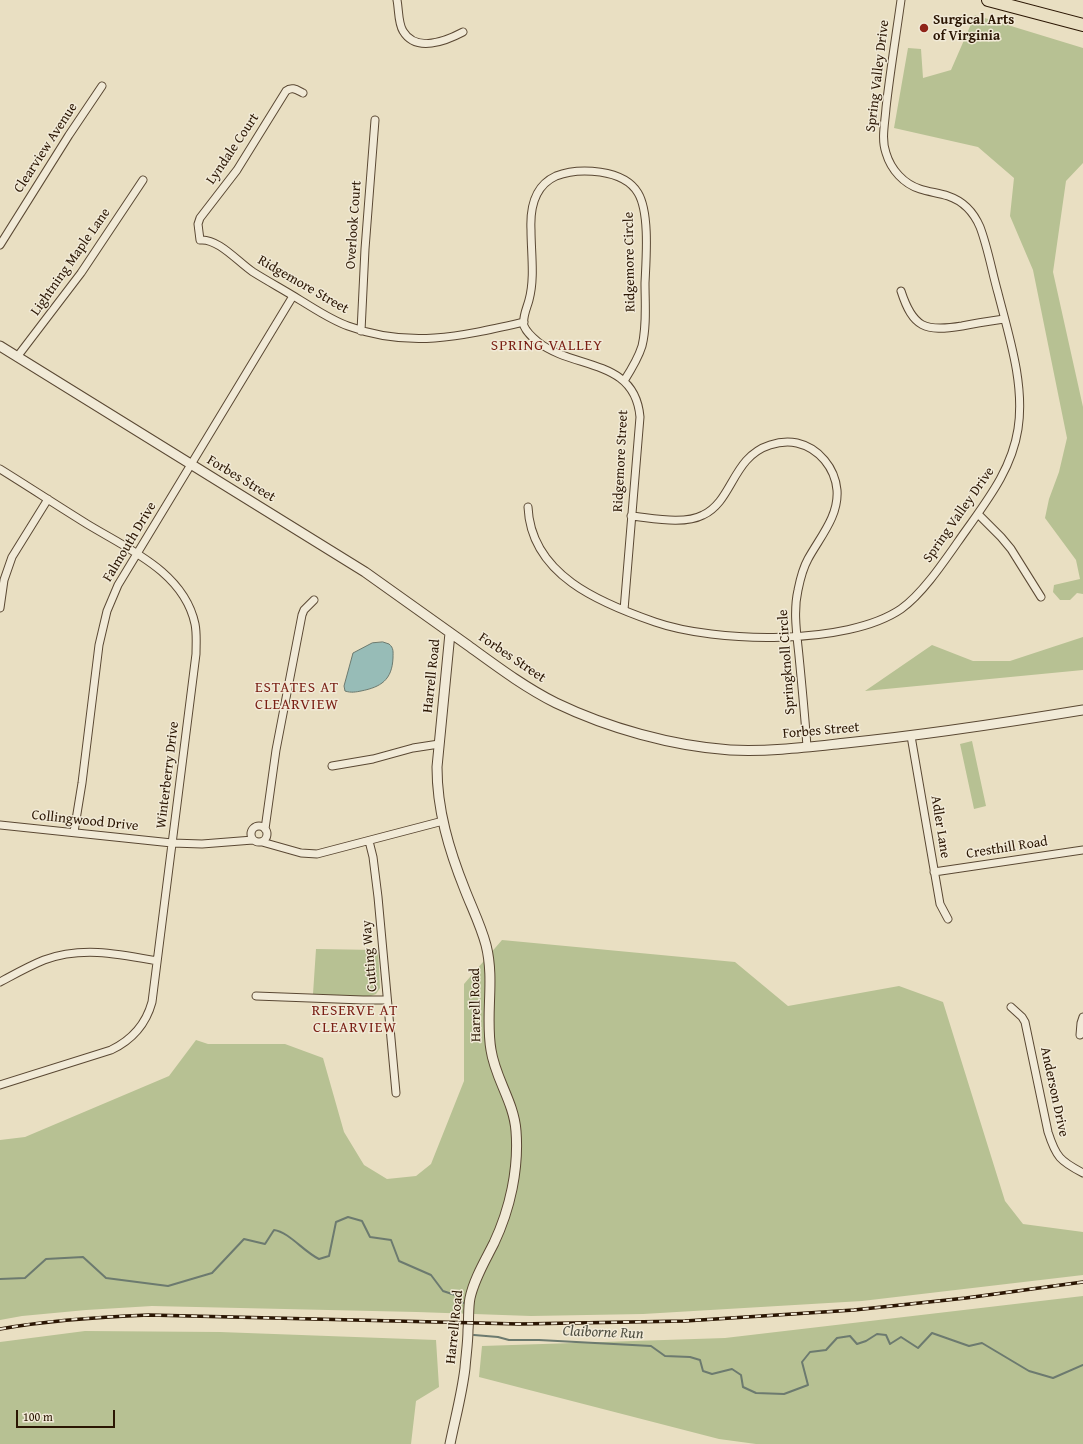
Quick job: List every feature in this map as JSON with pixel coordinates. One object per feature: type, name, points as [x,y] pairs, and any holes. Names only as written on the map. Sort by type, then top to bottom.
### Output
[{"type":"main road","points":[[988,0],[1083,25]]},
{"type":"street","points":[[398,0],[403,31],[407,36],[417,42],[424,43],[447,40],[463,32]]},
{"type":"street","name":"Spring Valley Drive","points":[[528,507],[529,523],[532,534],[542,554],[561,574],[584,590],[624,610],[662,624],[702,634],[746,637],[797,636],[834,633],[863,626],[878,621],[900,609],[918,592],[945,559],[996,488],[1004,473],[1012,455],[1018,429],[1020,398],[1018,382],[1004,319],[980,228],[971,212],[964,205],[949,196],[921,190],[909,184],[894,170],[886,153],[883,135],[888,88],[901,0]]},
{"type":"street","name":"Clearview Avenue","points":[[0,246],[69,135],[102,86]]},
{"type":"street","name":"Lyndale Court","points":[[200,240],[198,224],[200,218],[237,170],[288,89],[294,88],[303,93]]},
{"type":"street","name":"Overlook Court","points":[[361,331],[365,249],[375,120]]},
{"type":"street","name":"Ridgemore Circle","points":[[524,322],[532,284],[531,210],[533,202],[542,187],[548,180],[572,172],[599,172],[618,176],[625,180],[635,188],[642,202],[646,243],[643,340],[635,363],[624,381]]},
{"type":"street","name":"Lightning Maple Lane","points":[[18,357],[82,273],[143,180]]},
{"type":"street","name":"Ridgemore Street","points":[[200,240],[206,240],[223,248],[253,272],[332,319],[361,331],[396,338],[442,338],[524,322],[527,331],[531,336],[552,351],[565,357],[605,370],[624,381],[634,394],[640,417],[624,610]]},
{"type":"street","points":[[901,291],[913,317],[920,323],[934,329],[1004,319]]},
{"type":"street","name":"Falmouth Drive","points":[[74,832],[79,808],[102,628],[112,598],[137,553],[192,465],[293,296]]},
{"type":"street","name":"Forbes Street","points":[[0,346],[365,572],[533,691],[562,706],[604,722],[648,736],[703,747],[747,750],[807,747],[911,736],[982,727],[1083,710]]},
{"type":"street","name":"Springknoll Circle","points":[[631,516],[680,520],[696,518],[704,515],[715,506],[741,466],[756,451],[773,444],[792,442],[807,446],[816,452],[829,465],[834,475],[837,501],[830,523],[808,559],[801,577],[796,601],[797,636],[807,747]]},
{"type":"street","name":"Winterberry Drive","points":[[0,469],[137,553],[162,572],[181,593],[192,613],[196,635],[195,669],[150,1010],[140,1028],[125,1042],[111,1050],[0,1085]]},
{"type":"street","points":[[0,608],[2,579],[12,557],[48,499]]},
{"type":"street","points":[[978,514],[1011,549],[1041,597]]},
{"type":"street","points":[[263,833],[280,728],[302,615],[304,610],[314,600]]},
{"type":"street","name":"Harrell Road","points":[[450,633],[437,767],[437,787],[443,821],[456,867],[486,945],[490,969],[488,1023],[491,1053],[494,1067],[510,1105],[516,1130],[515,1163],[508,1209],[500,1230],[476,1278],[470,1297],[465,1370],[450,1444]]},
{"type":"street","name":"Adler Lane","points":[[911,736],[940,904],[948,919]]},
{"type":"street","points":[[332,766],[373,759],[413,748],[439,744]]},
{"type":"street","points":[[252,837],[253,829],[263,833],[276,846],[301,854],[311,854],[330,851],[443,821]]},
{"type":"street","name":"Collingwood Drive","points":[[0,825],[172,843],[202,844],[239,841],[252,837],[258,843],[263,833]]},
{"type":"street","name":"Cutting Way","points":[[369,841],[374,868],[396,1093]]},
{"type":"street","name":"Cresthill Road","points":[[934,872],[1083,850]]},
{"type":"street","points":[[0,982],[46,959],[81,952],[108,952],[157,961]]},
{"type":"street","points":[[256,996],[387,1000]]},
{"type":"street","name":"Anderson Drive","points":[[1011,1007],[1022,1017],[1025,1022],[1052,1145],[1064,1163],[1083,1173]]},
{"type":"street","points":[[1080,1035],[1083,1017]]},
{"type":"green space","points":[[975,15],[1083,48],[1083,163],[1066,181],[1053,272],[1083,407],[1083,594],[1077,593],[1070,600],[1060,600],[1053,592],[1054,585],[1080,579],[1076,560],[1045,518],[1049,499],[1059,472],[1067,438],[1033,270],[1010,216],[1014,178],[978,147],[894,128],[908,48],[921,49],[923,78],[951,70]]},
{"type":"green space","points":[[1083,637],[1083,670],[865,691],[932,645],[973,661],[1010,661]]},
{"type":"green space","points":[[972,741],[986,806],[974,809],[960,744]]},
{"type":"green space","points":[[502,940],[735,962],[788,1006],[899,986],[943,1002],[1005,1201],[1023,1224],[1083,1232],[1083,1275],[862,1301],[643,1314],[531,1316],[152,1306],[86,1310],[22,1316],[0,1320],[0,1140],[25,1137],[169,1076],[196,1040],[208,1044],[285,1044],[323,1058],[344,1132],[364,1165],[387,1179],[416,1176],[431,1164],[464,1081],[464,984]]},
{"type":"green space","points":[[316,949],[378,950],[380,988],[376,994],[368,997],[313,994]]},
{"type":"green space","points":[[1083,1296],[1083,1444],[756,1444],[719,1439],[479,1377],[482,1346],[725,1338]]},
{"type":"green space","points":[[85,1331],[220,1332],[436,1340],[439,1387],[416,1401],[411,1444],[0,1444],[0,1342]]},
{"type":"water","points":[[383,642],[389,644],[393,650],[392,666],[388,677],[380,685],[368,689],[353,692],[345,691],[344,686],[353,653],[372,643]]},
{"type":"waterway","name":"Claiborne Run","points":[[0,1279],[25,1278],[46,1259],[83,1257],[106,1278],[168,1286],[212,1273],[244,1239],[265,1244],[274,1230],[285,1234],[319,1259],[329,1256],[336,1222],[348,1217],[362,1221],[370,1237],[391,1240],[399,1261],[431,1275],[443,1291],[455,1295],[463,1303]]},
{"type":"waterway","name":"Claiborne Run","points":[[474,1335],[498,1337],[509,1340],[539,1340],[651,1346],[665,1356],[690,1357],[700,1360],[703,1371],[712,1374],[732,1369],[741,1375],[743,1387],[756,1393],[784,1394],[808,1385],[802,1362],[810,1352],[826,1350],[837,1338],[850,1336],[857,1344],[866,1341],[877,1334],[886,1335],[890,1344],[901,1337],[918,1348],[932,1333],[969,1346],[982,1343],[1029,1371],[1053,1378],[1083,1365]]},
{"type":"railway","points":[[0,1329],[74,1319],[149,1315],[519,1324],[685,1321],[854,1310],[966,1298],[1083,1282]]},
{"type":"place","name":"Surgical Arts of Virginia","points":[[924,28]]},
{"type":"district","name":"SPRING VALLEY","points":[[547,346]]},
{"type":"district","name":"ESTATES AT CLEARVIEW","points":[[297,696]]},
{"type":"district","name":"RESERVE AT CLEARVIEW","points":[[355,1020]]}]
